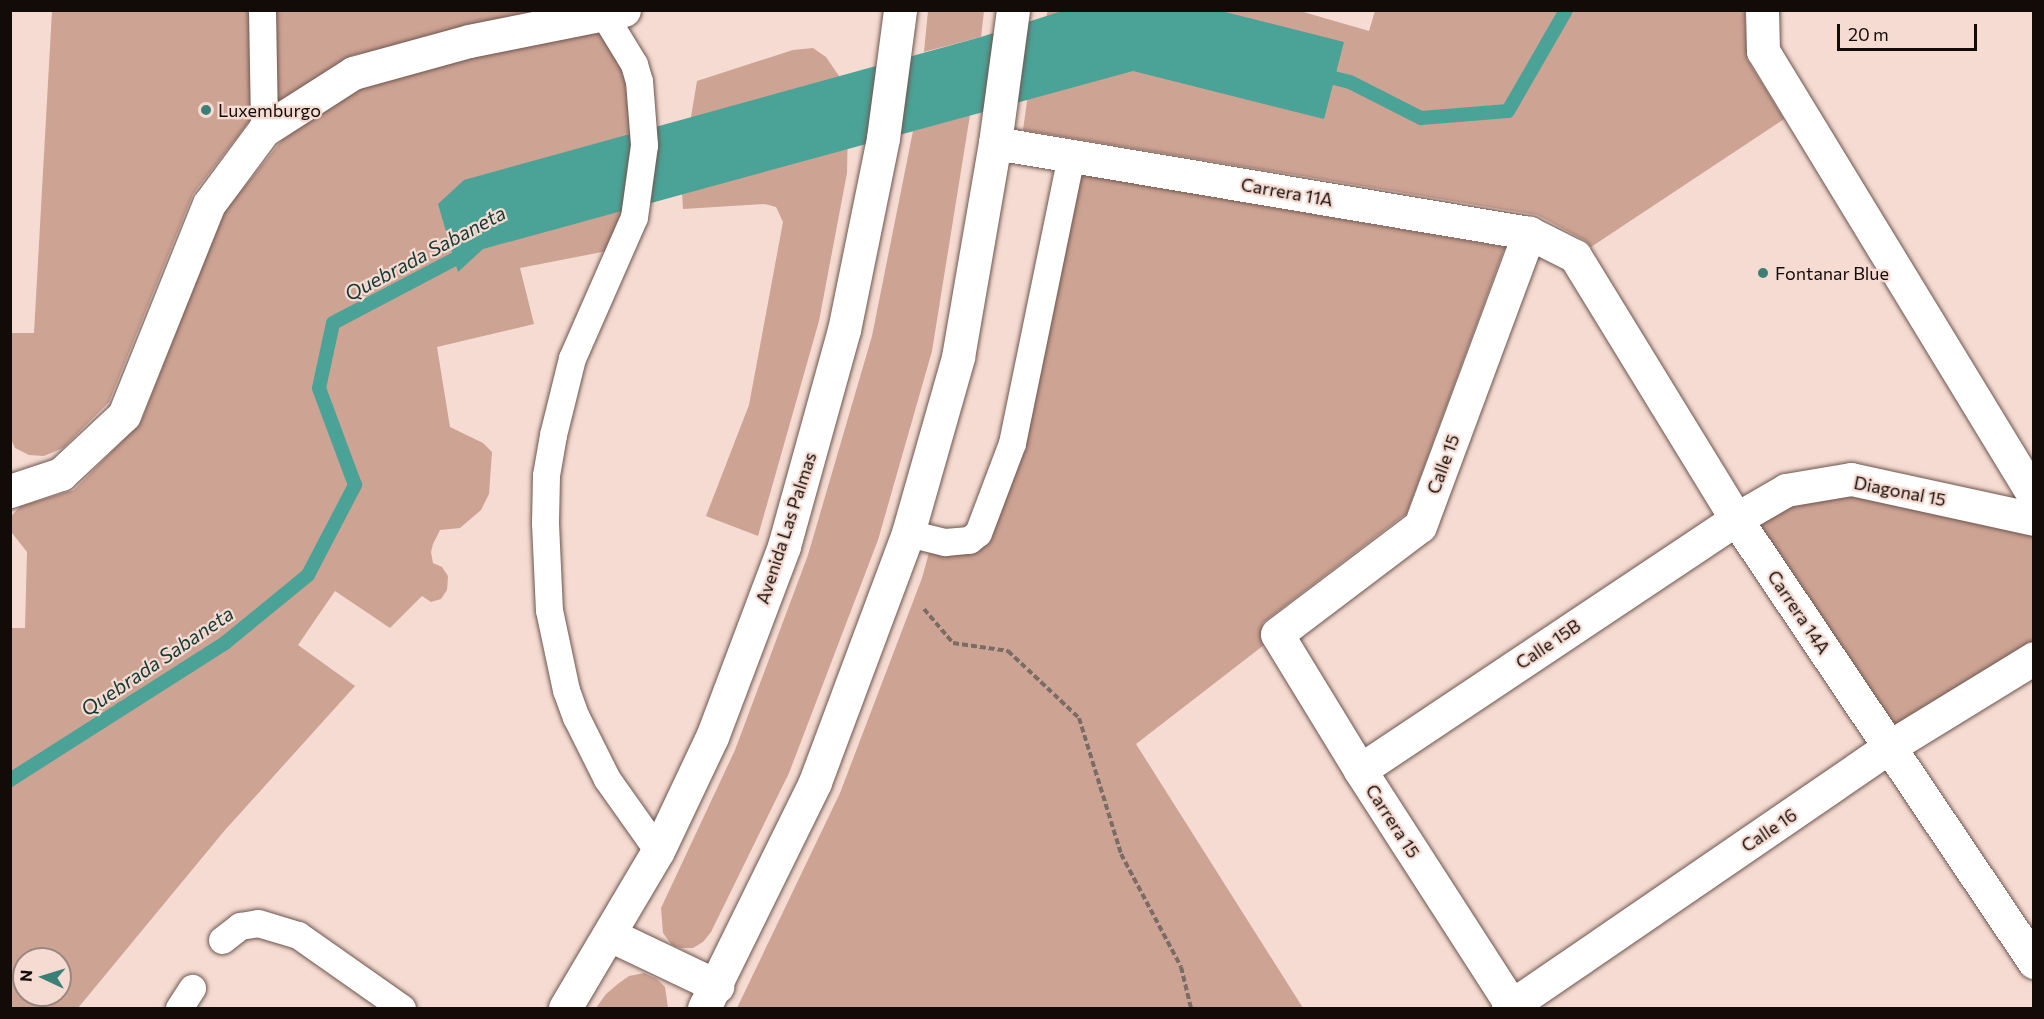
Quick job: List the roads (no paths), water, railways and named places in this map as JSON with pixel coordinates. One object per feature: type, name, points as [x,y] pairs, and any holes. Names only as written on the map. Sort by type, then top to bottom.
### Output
[{"type":"street","name":"Avenida Las Palmas","points":[[565,1008],[658,851],[712,737],[784,546],[844,330],[883,138],[900,10]]},
{"type":"street","points":[[610,935],[710,997],[815,782],[908,533],[958,357],[995,142],[1013,10]]},
{"type":"street","points":[[1762,10],[1763,51],[2034,496]]},
{"type":"street","points":[[10,491],[61,474],[124,415],[209,204],[264,130],[353,74],[469,41],[609,12]]},
{"type":"street","name":"Carrera 11A","points":[[995,142],[1529,233],[1575,256]]},
{"type":"street","name":"Calle 15","points":[[1277,634],[1420,526],[1529,233]]},
{"type":"street","name":"Carrera 14A","points":[[1575,256],[1736,519],[2034,962]]},
{"type":"street","name":"Diagonal 15","points":[[1736,519],[1786,490],[1851,479],[2034,519]]},
{"type":"street","name":"Calle 15B","points":[[1360,770],[1736,519]]},
{"type":"street","name":"Carrera 15","points":[[1277,634],[1510,1007]]},
{"type":"street","name":"Calle 16","points":[[1510,1007],[1889,747],[2034,658]]},
{"type":"lane","points":[[262,10],[264,130]]},
{"type":"lane","points":[[609,12],[639,81],[644,145],[640,189],[634,217],[573,358],[553,435],[546,475],[545,513],[549,610],[566,690],[581,728],[607,778],[658,851]]},
{"type":"lane","points":[[908,533],[945,542],[969,540],[978,533],[1012,443],[1071,156]]},
{"type":"lane","points":[[222,940],[240,926],[258,923],[298,935],[402,1008]]},
{"type":"water","points":[[1062,11],[1221,11],[1344,42],[1324,119],[1133,71],[483,249],[458,272],[438,204],[464,180],[981,37]]},
{"type":"waterway","name":"Quebrada Sabaneta","points":[[1318,74],[1350,82],[1421,118],[1508,111],[1566,10]]},
{"type":"waterway","name":"Quebrada Sabaneta","points":[[10,780],[225,643],[308,575],[355,485],[319,388],[333,323],[468,252]]},
{"type":"place","name":"Luxemburgo","points":[[206,110]]},
{"type":"place","name":"Fontanar Blue","points":[[1763,273]]}]
